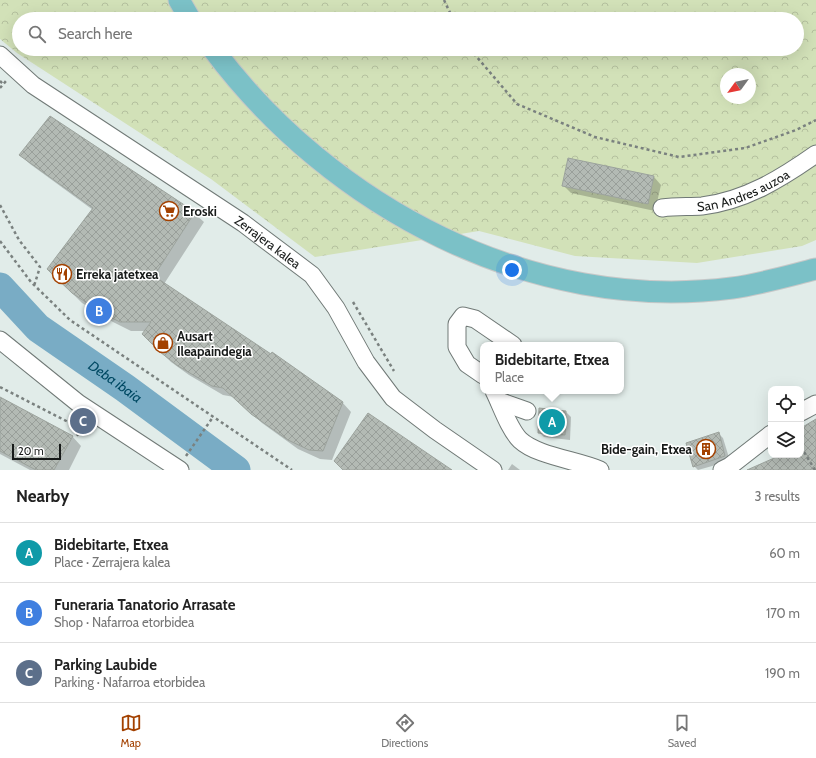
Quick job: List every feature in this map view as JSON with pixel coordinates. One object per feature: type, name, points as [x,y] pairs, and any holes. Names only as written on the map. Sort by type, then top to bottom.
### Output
[{"type":"main road","points":[[180,0],[186,12]]},
{"type":"main road","points":[[217,56],[237,81],[279,126],[326,166],[378,203],[434,235],[503,262],[538,274],[574,282],[613,288],[652,291],[692,291],[731,288],[761,283],[816,269]]},
{"type":"street","name":"Zerrajera kalea","points":[[0,55],[33,85],[243,223],[312,275],[336,308],[366,362],[393,398],[435,430],[493,470]]},
{"type":"street","name":"San Andres auzoa","points":[[662,208],[703,206],[757,190],[787,174],[816,154]]},
{"type":"street","points":[[480,373],[467,364],[457,347],[457,324],[463,316],[482,323],[509,342]]},
{"type":"street","points":[[0,340],[78,403],[182,465]]},
{"type":"street","points":[[496,396],[527,412]]},
{"type":"street","points":[[496,396],[520,439],[534,450],[585,463],[600,470]]},
{"type":"street","points":[[804,410],[816,404]]},
{"type":"street","points":[[713,470],[726,468],[768,436]]},
{"type":"path","points":[[444,0],[450,12]]},
{"type":"path","points":[[476,56],[517,104],[595,137],[679,157],[745,148],[796,130],[816,120]]},
{"type":"path","points":[[0,81],[3,84],[0,88]]},
{"type":"path","points":[[0,205],[19,240],[40,268],[34,286]]},
{"type":"path","points":[[0,241],[34,286],[70,320],[292,470]]},
{"type":"path","points":[[0,387],[76,426],[81,430],[76,438]]},
{"type":"path","points":[[182,465],[213,416]]},
{"type":"path","points":[[804,452],[815,470]]},
{"type":"green space","points":[[0,0],[816,0],[816,240],[802,246],[697,263],[575,256],[479,231],[315,257],[211,179],[22,56],[804,56],[804,12],[12,12],[12,49],[0,39]]},
{"type":"building","points":[[50,116],[195,212],[154,276],[271,354],[272,352],[343,402],[323,451],[309,450],[288,440],[251,414],[223,388],[212,386],[178,366],[160,352],[142,334],[151,322],[120,322],[102,313],[72,293],[47,269],[93,208],[19,155]]},
{"type":"building","points":[[568,158],[654,176],[648,204],[562,186]]},
{"type":"building","points":[[0,397],[73,436],[54,470],[36,470],[0,451]]},
{"type":"building","points":[[539,408],[566,411],[565,435],[538,433]]},
{"type":"building","points":[[368,413],[452,470],[343,470],[334,461]]},
{"type":"building","points":[[816,419],[816,470],[747,470],[774,458],[804,458],[804,426]]},
{"type":"building","name":"Bide-gain, Etxea","points":[[719,432],[725,456],[693,467],[686,443]]},
{"type":"waterway","name":"Deba ibaia","points":[[0,287],[38,328],[125,388],[236,470]]},
{"type":"place","name":"Eroski","points":[[169,211]]},
{"type":"place","name":"Erreka jatetxea","points":[[62,274]]},
{"type":"place","name":"Funeraria Tanatorio Arrasate","points":[[99,311]]},
{"type":"place","name":"Ausart Ileapaindegia","points":[[163,343]]},
{"type":"place","name":"Parking Laubide","points":[[83,421]]},
{"type":"place","name":"Bidebitarte, Etxea","points":[[552,422]]},
{"type":"place","name":"Bide-gain, Etxea","points":[[706,449]]}]
